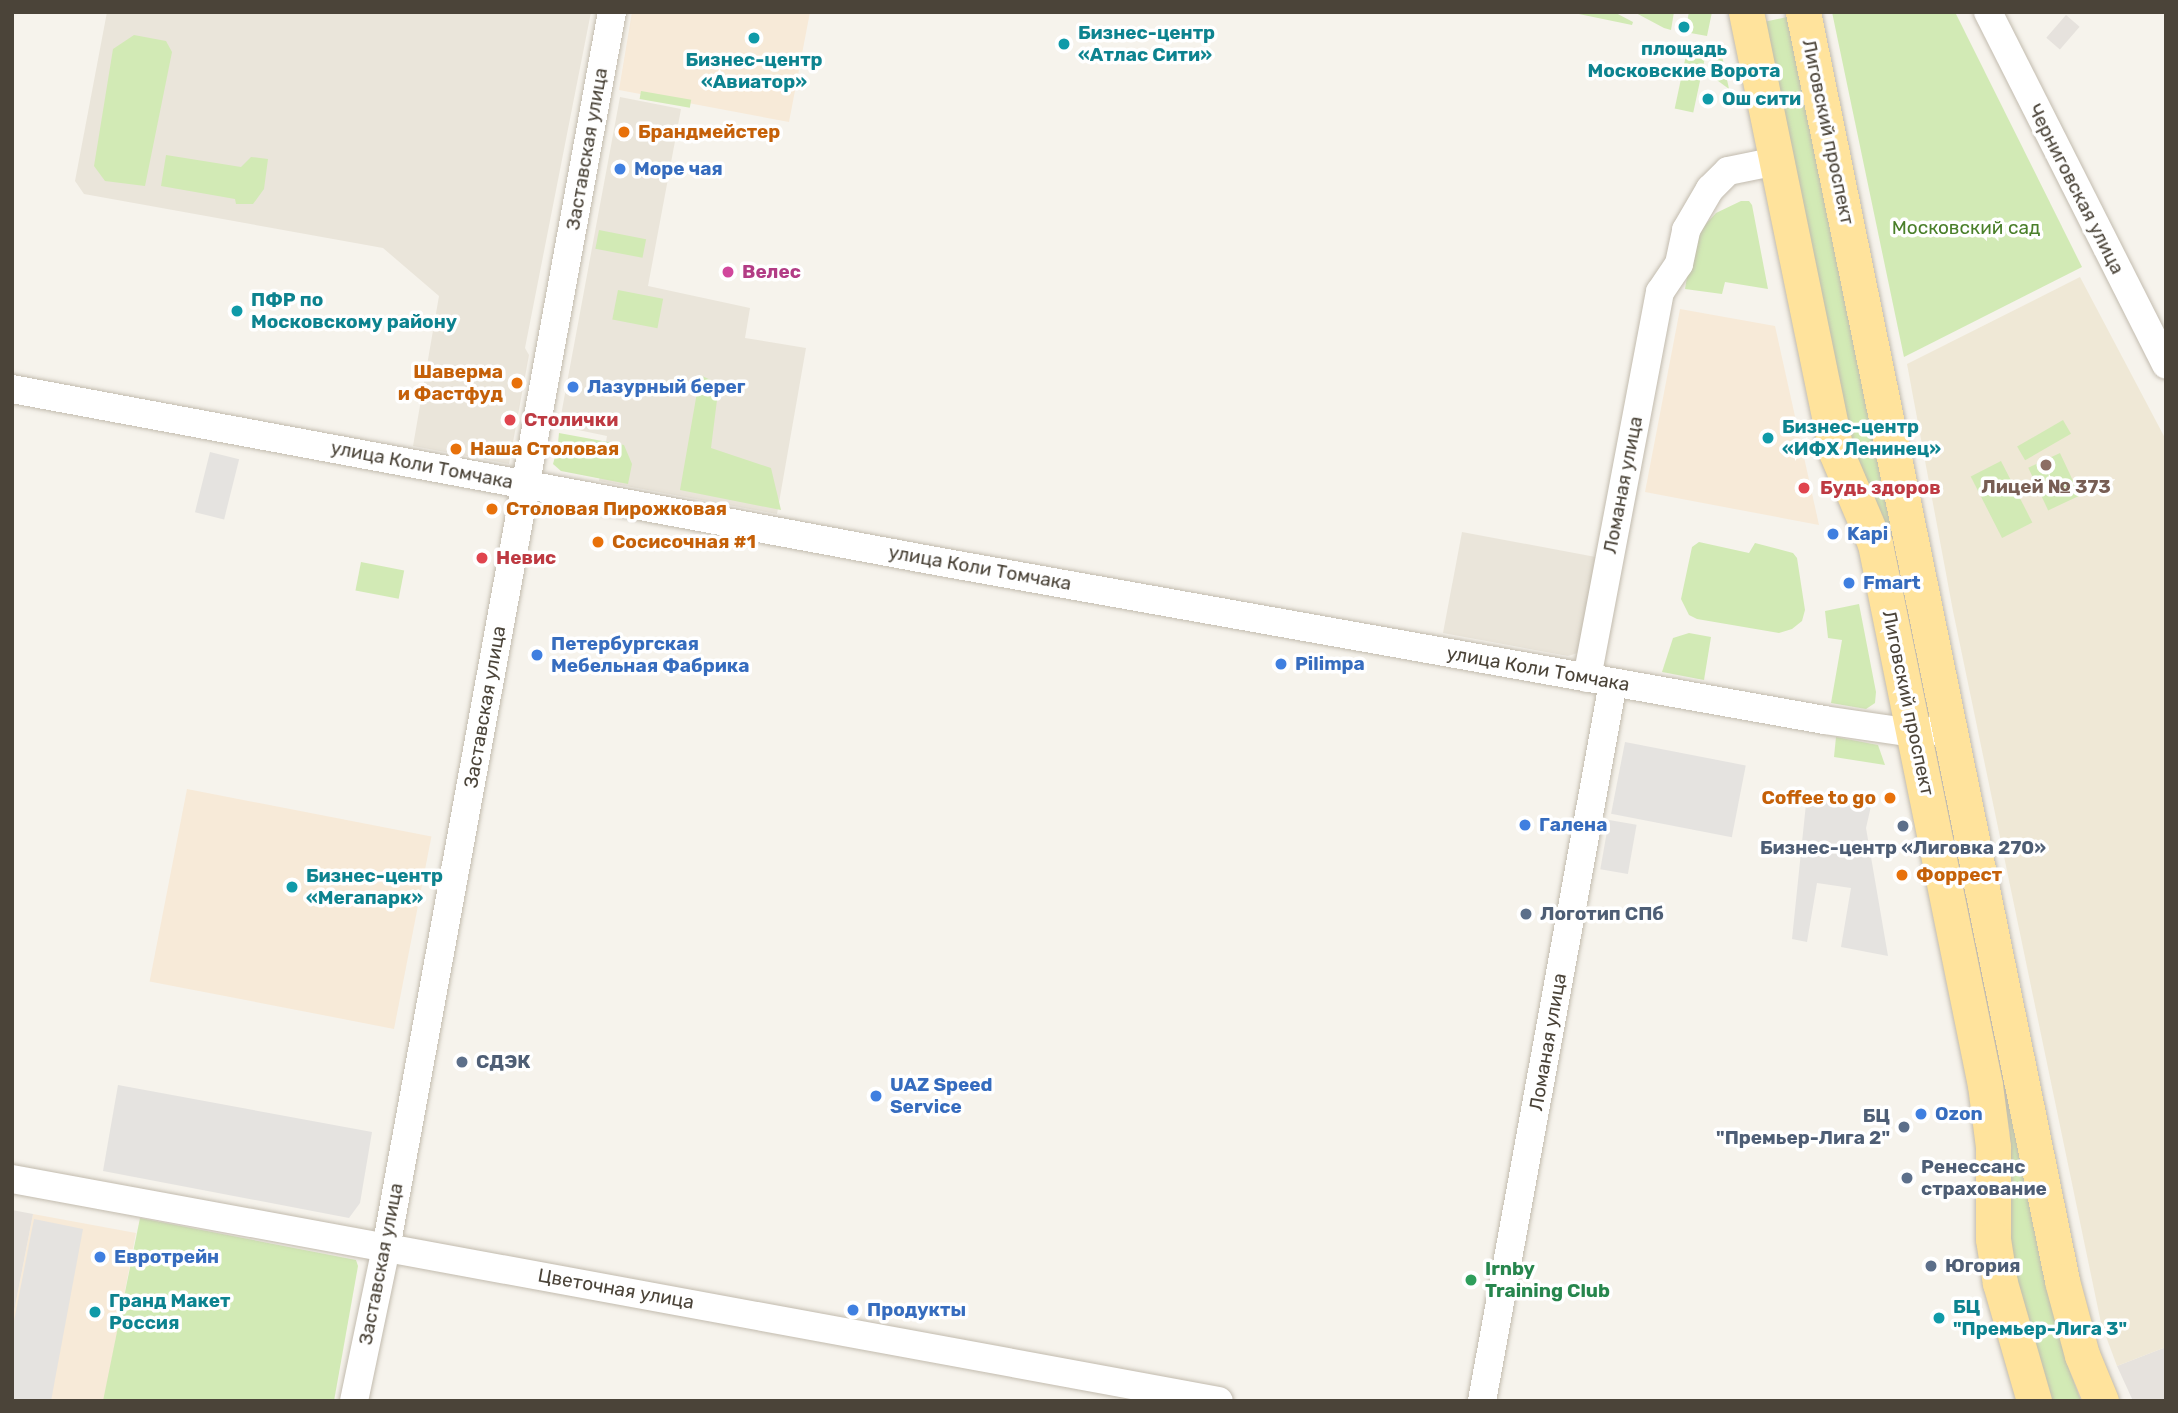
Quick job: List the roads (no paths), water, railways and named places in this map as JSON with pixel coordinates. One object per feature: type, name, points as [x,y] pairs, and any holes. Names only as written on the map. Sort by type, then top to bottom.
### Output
[{"type":"main road","name":"Лиговский проспект","points":[[1746,12],[1836,452],[1875,544],[1985,1086],[1993,1147],[1993,1240],[2000,1283],[2034,1401]]},
{"type":"main road","name":"Лиговский проспект","points":[[1803,12],[2062,1281],[2082,1355],[2101,1401]]},
{"type":"street","name":"Заставская улица","points":[[354,1401],[386,1248],[612,12]]},
{"type":"street","name":"Черниговская улица","points":[[1988,12],[2166,365]]},
{"type":"street","name":"Ломаная улица","points":[[1482,1401],[1600,680],[1660,292],[1679,264],[1686,230],[1710,189],[1728,172],[1777,161]]},
{"type":"street","name":"улица Коли Томчака","points":[[12,389],[1600,680],[1913,733],[1949,729]]},
{"type":"street","name":"Цветочная улица","points":[[12,1178],[1219,1401]]},
{"type":"place","name":"площадь Московские Ворота","points":[[1684,27]]},
{"type":"place","name":"Бизнес-центр «Авиатор»","points":[[754,38]]},
{"type":"place","name":"Бизнес-центр «Атлас Сити»","points":[[1064,44]]},
{"type":"place","name":"Ош сити","points":[[1708,99]]},
{"type":"place","name":"Брандмейстер","points":[[624,132]]},
{"type":"place","name":"Море чая","points":[[620,169]]},
{"type":"place","name":"Велес","points":[[728,272]]},
{"type":"place","name":"ПФР по Московскому району","points":[[237,311]]},
{"type":"place","name":"Шаверма и Фастфуд","points":[[517,383]]},
{"type":"place","name":"Лазурный берег","points":[[573,387]]},
{"type":"place","name":"Столички","points":[[510,420]]},
{"type":"place","name":"Бизнес-центр «ИФХ Ленинец»","points":[[1768,438]]},
{"type":"place","name":"Наша Столовая","points":[[456,449]]},
{"type":"place","name":"Лицей № 373","points":[[2046,465]]},
{"type":"place","name":"Будь здоров","points":[[1804,488]]},
{"type":"place","name":"Столовая Пирожковая","points":[[492,509]]},
{"type":"place","name":"Kapi","points":[[1833,534]]},
{"type":"place","name":"Сосисочная #1","points":[[598,542]]},
{"type":"place","name":"Невис","points":[[482,558]]},
{"type":"place","name":"Fmart","points":[[1849,583]]},
{"type":"place","name":"Петербургская Мебельная Фабрика","points":[[537,655]]},
{"type":"place","name":"Pilimpa","points":[[1281,664]]},
{"type":"place","name":"Coffee to go","points":[[1890,798]]},
{"type":"place","name":"Галена","points":[[1525,825]]},
{"type":"place","name":"Бизнес-центр «Лиговка 270»","points":[[1903,826]]},
{"type":"place","name":"Форрест","points":[[1902,875]]},
{"type":"place","name":"Бизнес-центр «Мегапарк»","points":[[292,887]]},
{"type":"place","name":"Логотип СПб","points":[[1526,914]]},
{"type":"place","name":"СДЭК","points":[[462,1062]]},
{"type":"place","name":"UAZ Speed Service","points":[[876,1096]]},
{"type":"place","name":"Ozon","points":[[1921,1114]]},
{"type":"place","name":"БЦ \"Премьер-Лига 2\"","points":[[1904,1127]]},
{"type":"place","name":"Ренессанс страхование","points":[[1907,1178]]},
{"type":"place","name":"Евротрейн","points":[[100,1257]]},
{"type":"place","name":"Югория","points":[[1931,1266]]},
{"type":"place","name":"Irnby Training Club","points":[[1471,1280]]},
{"type":"place","name":"Продукты","points":[[853,1310]]},
{"type":"place","name":"Гранд Макет Россия","points":[[95,1312]]},
{"type":"place","name":"БЦ \"Премьер-Лига 3\"","points":[[1939,1318]]},
{"type":"park label","name":"Московский сад","points":[[1966,228]]}]
